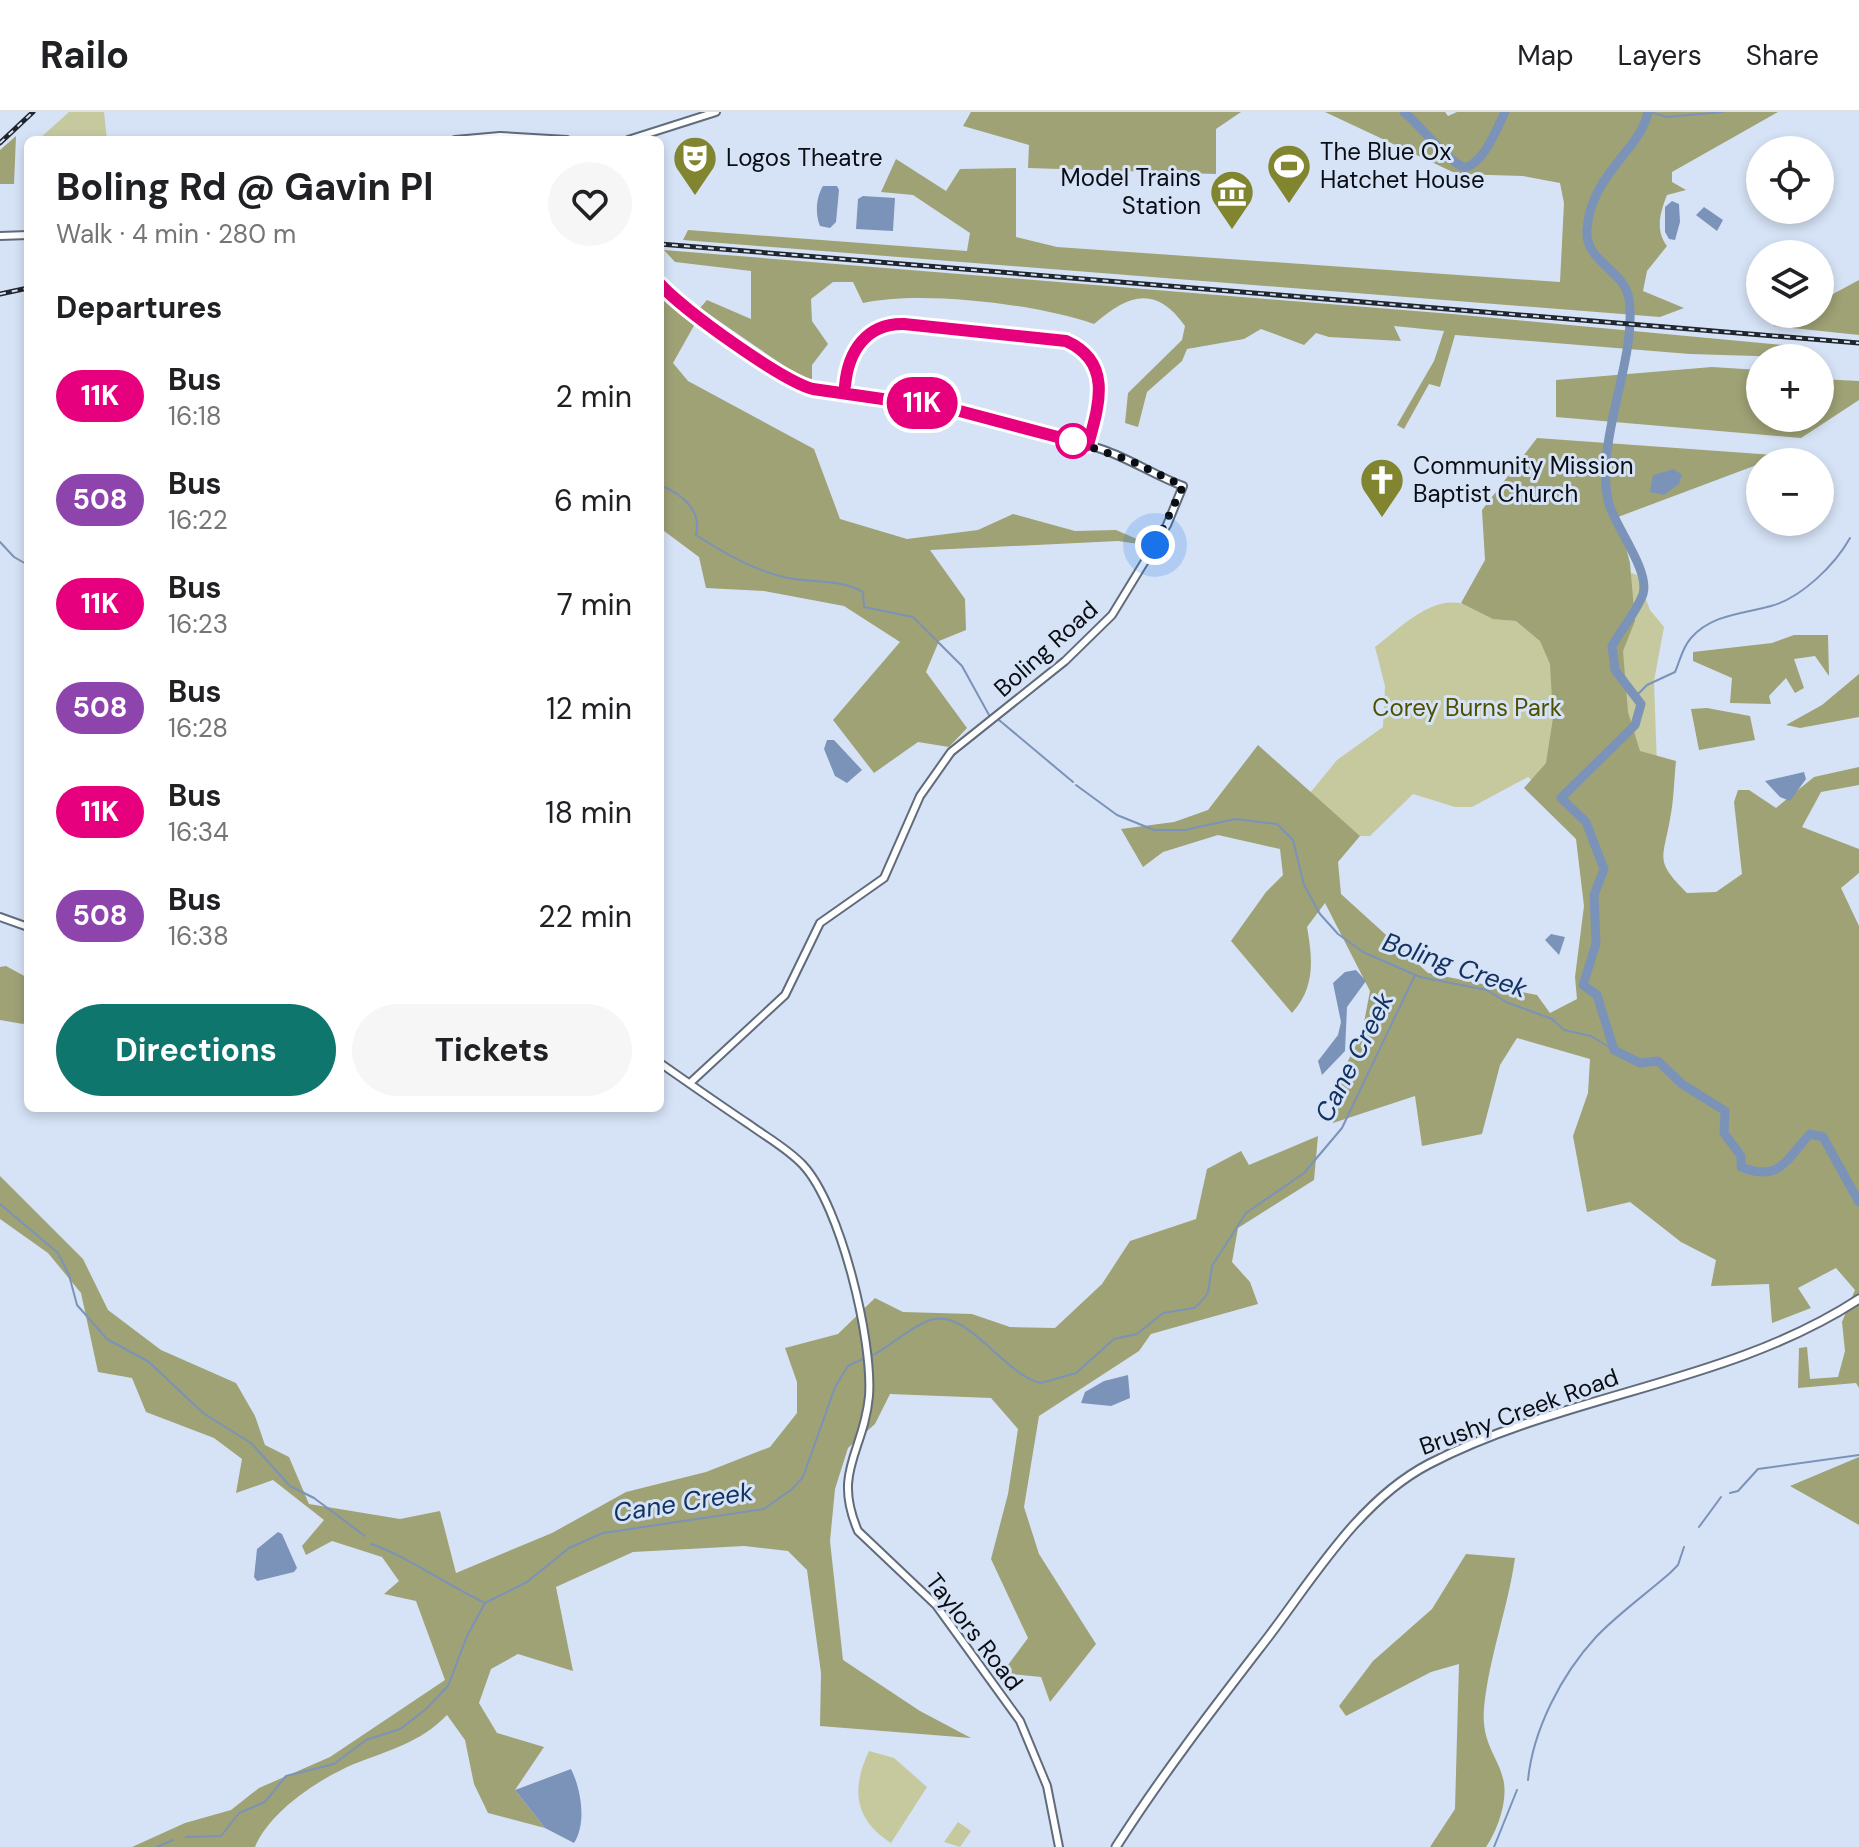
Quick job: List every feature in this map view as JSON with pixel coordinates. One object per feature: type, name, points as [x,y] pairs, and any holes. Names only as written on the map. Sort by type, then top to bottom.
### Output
[{"type":"main road","name":"Brushy Creek Road","points":[[1116,1847],[1170,1764],[1307,1585],[1365,1514],[1396,1485],[1444,1457],[1495,1437],[1799,1333],[1859,1299]]},
{"type":"street","points":[[641,136],[716,112]]},
{"type":"street","points":[[0,236],[24,235]]},
{"type":"street","name":"Boling Road","points":[[690,1083],[785,995],[799,973],[820,923],[884,878],[920,796],[951,752],[1065,661],[1112,615],[1168,523],[1183,486],[1107,451],[1015,425],[925,403],[844,394]]},
{"type":"street","points":[[0,917],[24,926]]},
{"type":"street","name":"Taylors Road","points":[[664,1066],[796,1158],[813,1179],[846,1254],[868,1354],[865,1418],[847,1481],[846,1500],[853,1519],[866,1539],[936,1605],[1020,1721],[1047,1786],[1059,1847]]},
{"type":"green space","points":[[69,112],[104,112],[107,136],[42,136]]},
{"type":"green space","points":[[971,112],[1241,112],[1216,129],[1216,174],[1028,168],[1029,145],[963,126]]},
{"type":"green space","points":[[1325,112],[1445,112],[1448,116],[1457,112],[1778,112],[1672,172],[1672,182],[1686,190],[1667,195],[1660,221],[1661,234],[1667,246],[1647,271],[1643,291],[1684,308],[1660,317],[683,240],[688,230],[967,251],[970,233],[913,195],[881,192],[896,159],[946,191],[960,169],[1016,168],[1016,237],[1057,247],[1560,282],[1564,203],[1560,183],[1523,176],[1457,174]]},
{"type":"green space","points":[[16,136],[14,184],[0,184],[0,150]]},
{"type":"green space","points":[[664,250],[1452,314],[1773,344],[1746,344],[1746,356],[1455,335],[1440,387],[1429,384],[1404,429],[1397,425],[1434,361],[1444,331],[1394,326],[1401,341],[1329,337],[1316,333],[1304,345],[1261,329],[1244,339],[1187,349],[1182,361],[1147,392],[1138,427],[1125,423],[1128,393],[1182,340],[1185,326],[1163,304],[1152,299],[1141,298],[1118,306],[1094,324],[1042,310],[979,301],[916,298],[863,303],[853,282],[833,282],[811,299],[812,321],[828,344],[812,365],[812,385],[700,308],[707,300],[751,319],[751,271],[675,262]]},
{"type":"green space","points":[[1859,280],[1859,335],[1792,328],[1834,328],[1834,293]]},
{"type":"green space","points":[[664,294],[696,322],[673,363],[688,381],[814,449],[840,519],[907,539],[978,530],[1013,514],[1075,531],[1116,530],[1153,546],[1118,541],[930,550],[965,599],[966,630],[939,641],[926,672],[967,728],[949,747],[918,742],[874,773],[833,720],[900,642],[844,606],[764,591],[706,588],[699,557],[664,531]]},
{"type":"green space","points":[[1712,367],[1746,369],[1746,432],[1810,432],[1801,438],[1556,417],[1556,380]]},
{"type":"green space","points":[[1834,380],[1859,381],[1859,400],[1834,416]]},
{"type":"green space","points":[[1537,438],[1746,453],[1746,469],[1618,517],[1630,563],[1635,621],[1623,651],[1628,712],[1640,751],[1676,761],[1664,859],[1669,873],[1687,893],[1716,892],[1742,874],[1734,802],[1738,790],[1749,790],[1776,808],[1814,777],[1859,767],[1859,785],[1821,792],[1802,827],[1859,849],[1859,873],[1841,888],[1859,926],[1859,1388],[1856,1383],[1798,1388],[1799,1348],[1807,1347],[1810,1379],[1838,1377],[1845,1351],[1842,1322],[1855,1290],[1836,1268],[1798,1288],[1811,1308],[1772,1323],[1769,1284],[1711,1286],[1716,1260],[1681,1242],[1630,1202],[1587,1212],[1573,1136],[1588,1093],[1590,1059],[1517,1038],[1500,1065],[1482,1134],[1422,1146],[1415,1096],[1333,1123],[1333,1091],[1362,1033],[1370,991],[1325,903],[1307,927],[1310,973],[1305,994],[1292,1013],[1231,941],[1266,892],[1283,875],[1280,849],[1218,835],[1163,852],[1143,867],[1121,829],[1174,822],[1208,810],[1258,745],[1360,836],[1338,862],[1341,894],[1428,973],[1537,995],[1550,1013],[1577,999],[1575,977],[1584,906],[1576,839],[1524,788],[1546,763],[1553,718],[1550,664],[1540,641],[1516,621],[1493,619],[1461,603],[1485,560],[1482,510]]},
{"type":"green space","name":"Corey Burns Park","points":[[1621,530],[1626,571],[1637,575],[1650,610],[1664,627],[1654,681],[1658,795],[1601,875],[1561,805],[1528,777],[1472,807],[1455,807],[1413,794],[1370,836],[1360,836],[1310,793],[1337,760],[1383,727],[1385,686],[1375,647],[1416,616],[1439,605],[1463,604],[1516,621]]},
{"type":"green space","points":[[1794,635],[1828,635],[1829,676],[1815,656],[1794,659],[1804,688],[1795,693],[1786,678],[1769,696],[1771,704],[1730,703],[1732,678],[1693,661],[1693,652],[1772,643]]},
{"type":"green space","points":[[1859,674],[1859,717],[1800,728],[1786,725],[1822,705]]},
{"type":"green space","points":[[1707,708],[1750,716],[1755,740],[1699,750],[1691,709]]},
{"type":"green space","points":[[6,966],[24,976],[23,1024],[0,1020],[0,967]]},
{"type":"green space","points":[[1318,1136],[1314,1180],[1238,1228],[1232,1262],[1250,1282],[1258,1304],[1151,1334],[1139,1351],[1039,1416],[1024,1507],[1039,1554],[1096,1644],[1050,1702],[1041,1677],[1002,1673],[1028,1638],[991,1559],[1008,1494],[1018,1429],[991,1398],[890,1394],[875,1424],[848,1448],[835,1489],[830,1541],[843,1660],[920,1711],[971,1738],[820,1726],[821,1673],[807,1570],[788,1551],[744,1546],[633,1552],[556,1587],[573,1671],[518,1654],[491,1669],[479,1703],[497,1733],[544,1747],[515,1790],[545,1828],[488,1813],[474,1784],[465,1740],[447,1715],[415,1739],[354,1764],[311,1787],[272,1821],[255,1847],[132,1847],[185,1823],[231,1810],[259,1788],[330,1757],[445,1680],[416,1601],[384,1594],[399,1581],[382,1557],[332,1541],[306,1555],[302,1546],[324,1520],[273,1480],[236,1493],[242,1459],[214,1438],[146,1412],[132,1378],[98,1372],[81,1293],[48,1253],[0,1219],[0,1176],[83,1259],[108,1310],[161,1350],[236,1383],[255,1416],[265,1445],[289,1457],[309,1504],[400,1519],[440,1511],[456,1573],[552,1533],[626,1492],[706,1472],[770,1447],[797,1413],[797,1382],[785,1348],[838,1334],[875,1298],[903,1312],[972,1314],[1010,1327],[1055,1328],[1102,1284],[1130,1241],[1196,1219],[1207,1169],[1241,1151],[1249,1165]]},
{"type":"green space","points":[[1859,1457],[1859,1525],[1790,1486]]},
{"type":"green space","points":[[1466,1554],[1515,1558],[1484,1708],[1485,1732],[1502,1774],[1504,1800],[1494,1833],[1486,1847],[1430,1847],[1455,1809],[1459,1664],[1431,1672],[1346,1716],[1339,1706],[1373,1661],[1432,1609]]},
{"type":"green space","points":[[869,1751],[894,1758],[927,1787],[891,1843],[869,1824],[859,1802],[860,1778]]},
{"type":"green space","points":[[958,1822],[971,1831],[960,1847],[944,1842]]},
{"type":"water","points":[[823,186],[837,186],[839,190],[836,222],[830,228],[820,226],[817,216]]},
{"type":"water","points":[[863,196],[895,198],[893,231],[856,229],[858,199]]},
{"type":"water","points":[[1672,201],[1679,204],[1680,222],[1675,240],[1669,239],[1665,232],[1665,207]]},
{"type":"water","points":[[1704,207],[1723,220],[1717,231],[1696,215]]},
{"type":"water","points":[[1674,469],[1682,475],[1679,484],[1664,495],[1650,492],[1653,475]]},
{"type":"water","points":[[827,740],[834,740],[862,770],[847,783],[835,776],[824,749]]},
{"type":"water","points":[[1804,772],[1806,779],[1790,801],[1780,797],[1765,781]]},
{"type":"water","points":[[1551,934],[1565,937],[1559,955],[1545,940]]},
{"type":"water","points":[[1356,970],[1366,981],[1347,1007],[1345,1051],[1322,1075],[1318,1061],[1338,1035],[1341,1022],[1333,983],[1345,972]]},
{"type":"water","points":[[1128,1375],[1130,1398],[1111,1406],[1081,1403],[1085,1392],[1104,1381]]},
{"type":"water","points":[[278,1532],[282,1534],[297,1568],[294,1572],[257,1581],[254,1577],[257,1549]]},
{"type":"water","points":[[571,1769],[581,1806],[580,1826],[574,1843],[545,1828],[515,1790]]},
{"type":"waterway","points":[[1404,112],[1450,158],[1465,168],[1484,152],[1505,112]]},
{"type":"waterway","points":[[1648,112],[1636,138],[1597,193],[1587,229],[1592,250],[1620,280],[1629,299],[1629,338],[1608,442],[1606,483],[1609,504],[1637,562],[1644,585],[1633,614],[1612,646],[1615,670],[1641,704],[1635,725],[1561,798],[1586,822],[1604,869],[1594,895],[1596,944],[1583,985],[1597,995],[1614,1050],[1640,1063],[1658,1061],[1682,1084],[1725,1111],[1724,1133],[1741,1156],[1741,1167],[1754,1171],[1774,1170],[1788,1160],[1810,1134],[1823,1137],[1859,1202]]},
{"type":"waterway","points":[[1650,112],[1667,117],[1723,112]]},
{"type":"waterway","name":"Boling Creek","points":[[664,487],[683,498],[693,511],[696,535],[740,561],[788,578],[854,588],[863,592],[864,607],[913,617],[962,666],[989,715]]},
{"type":"waterway","points":[[1635,697],[1647,685],[1675,672],[1685,646],[1699,630],[1718,619],[1771,606],[1794,596],[1836,559],[1850,538]]},
{"type":"waterway","name":"Boling Creek","points":[[0,542],[24,563]]},
{"type":"waterway","name":"Boling Creek","points":[[999,720],[1073,782]]},
{"type":"waterway","name":"Boling Creek","points":[[1076,785],[1117,815],[1154,830],[1185,830],[1235,819],[1277,824],[1293,840],[1304,885],[1320,914],[1338,934],[1363,952],[1420,977],[1487,990],[1506,1002],[1552,1019],[1564,1030],[1591,1036],[1614,1050]]},
{"type":"waterway","name":"Cane Creek","points":[[871,1356],[922,1323],[944,1319],[972,1332],[1027,1378],[1041,1383],[1076,1373],[1114,1339],[1137,1334],[1163,1313],[1194,1308],[1208,1293],[1212,1266],[1246,1213],[1304,1173],[1342,1128],[1415,975]]},
{"type":"waterway","points":[[0,1204],[58,1253],[69,1275],[77,1305],[107,1339],[149,1362],[203,1413],[251,1443],[290,1486],[314,1498],[365,1536]]},
{"type":"waterway","name":"Cane Creek","points":[[186,1837],[221,1836],[239,1813],[265,1802],[286,1776],[334,1764],[366,1740],[400,1729],[425,1710],[448,1686],[467,1636],[485,1603],[527,1582],[569,1548],[603,1533],[764,1509],[803,1477],[835,1387],[848,1366],[865,1358]]},
{"type":"waterway","points":[[1730,1493],[1738,1491],[1758,1469],[1859,1455]]},
{"type":"waterway","points":[[1699,1527],[1721,1497]]},
{"type":"waterway","points":[[371,1544],[483,1602]]},
{"type":"waterway","points":[[1528,1780],[1542,1723],[1571,1668],[1596,1637],[1678,1565],[1684,1547]]},
{"type":"waterway","points":[[1494,1847],[1517,1790]]},
{"type":"waterway","name":"Cane Creek","points":[[157,1847],[173,1840]]},
{"type":"railway","points":[[0,143],[33,112]]},
{"type":"railway","points":[[664,244],[1859,343]]},
{"type":"railway","points":[[0,294],[24,289]]},
{"type":"bus line","name":"11K","points":[[664,288],[679,302],[804,387],[952,409],[1088,445],[1101,395],[1094,365],[1079,348],[1066,341],[1000,331],[904,324],[883,327],[863,339],[848,362],[845,386]]},
{"type":"place","name":"Logos Theatre","points":[[695,197]]},
{"type":"place","name":"The Blue Ox Hatchet House","points":[[1289,205]]},
{"type":"place","name":"Model Trains Station","points":[[1232,231]]},
{"type":"place","name":"Community Mission Baptist Church","points":[[1382,519]]},
{"type":"route","points":[[1073,441],[1063,438],[1129,460],[1183,486],[1176,507],[1155,545]]}]
